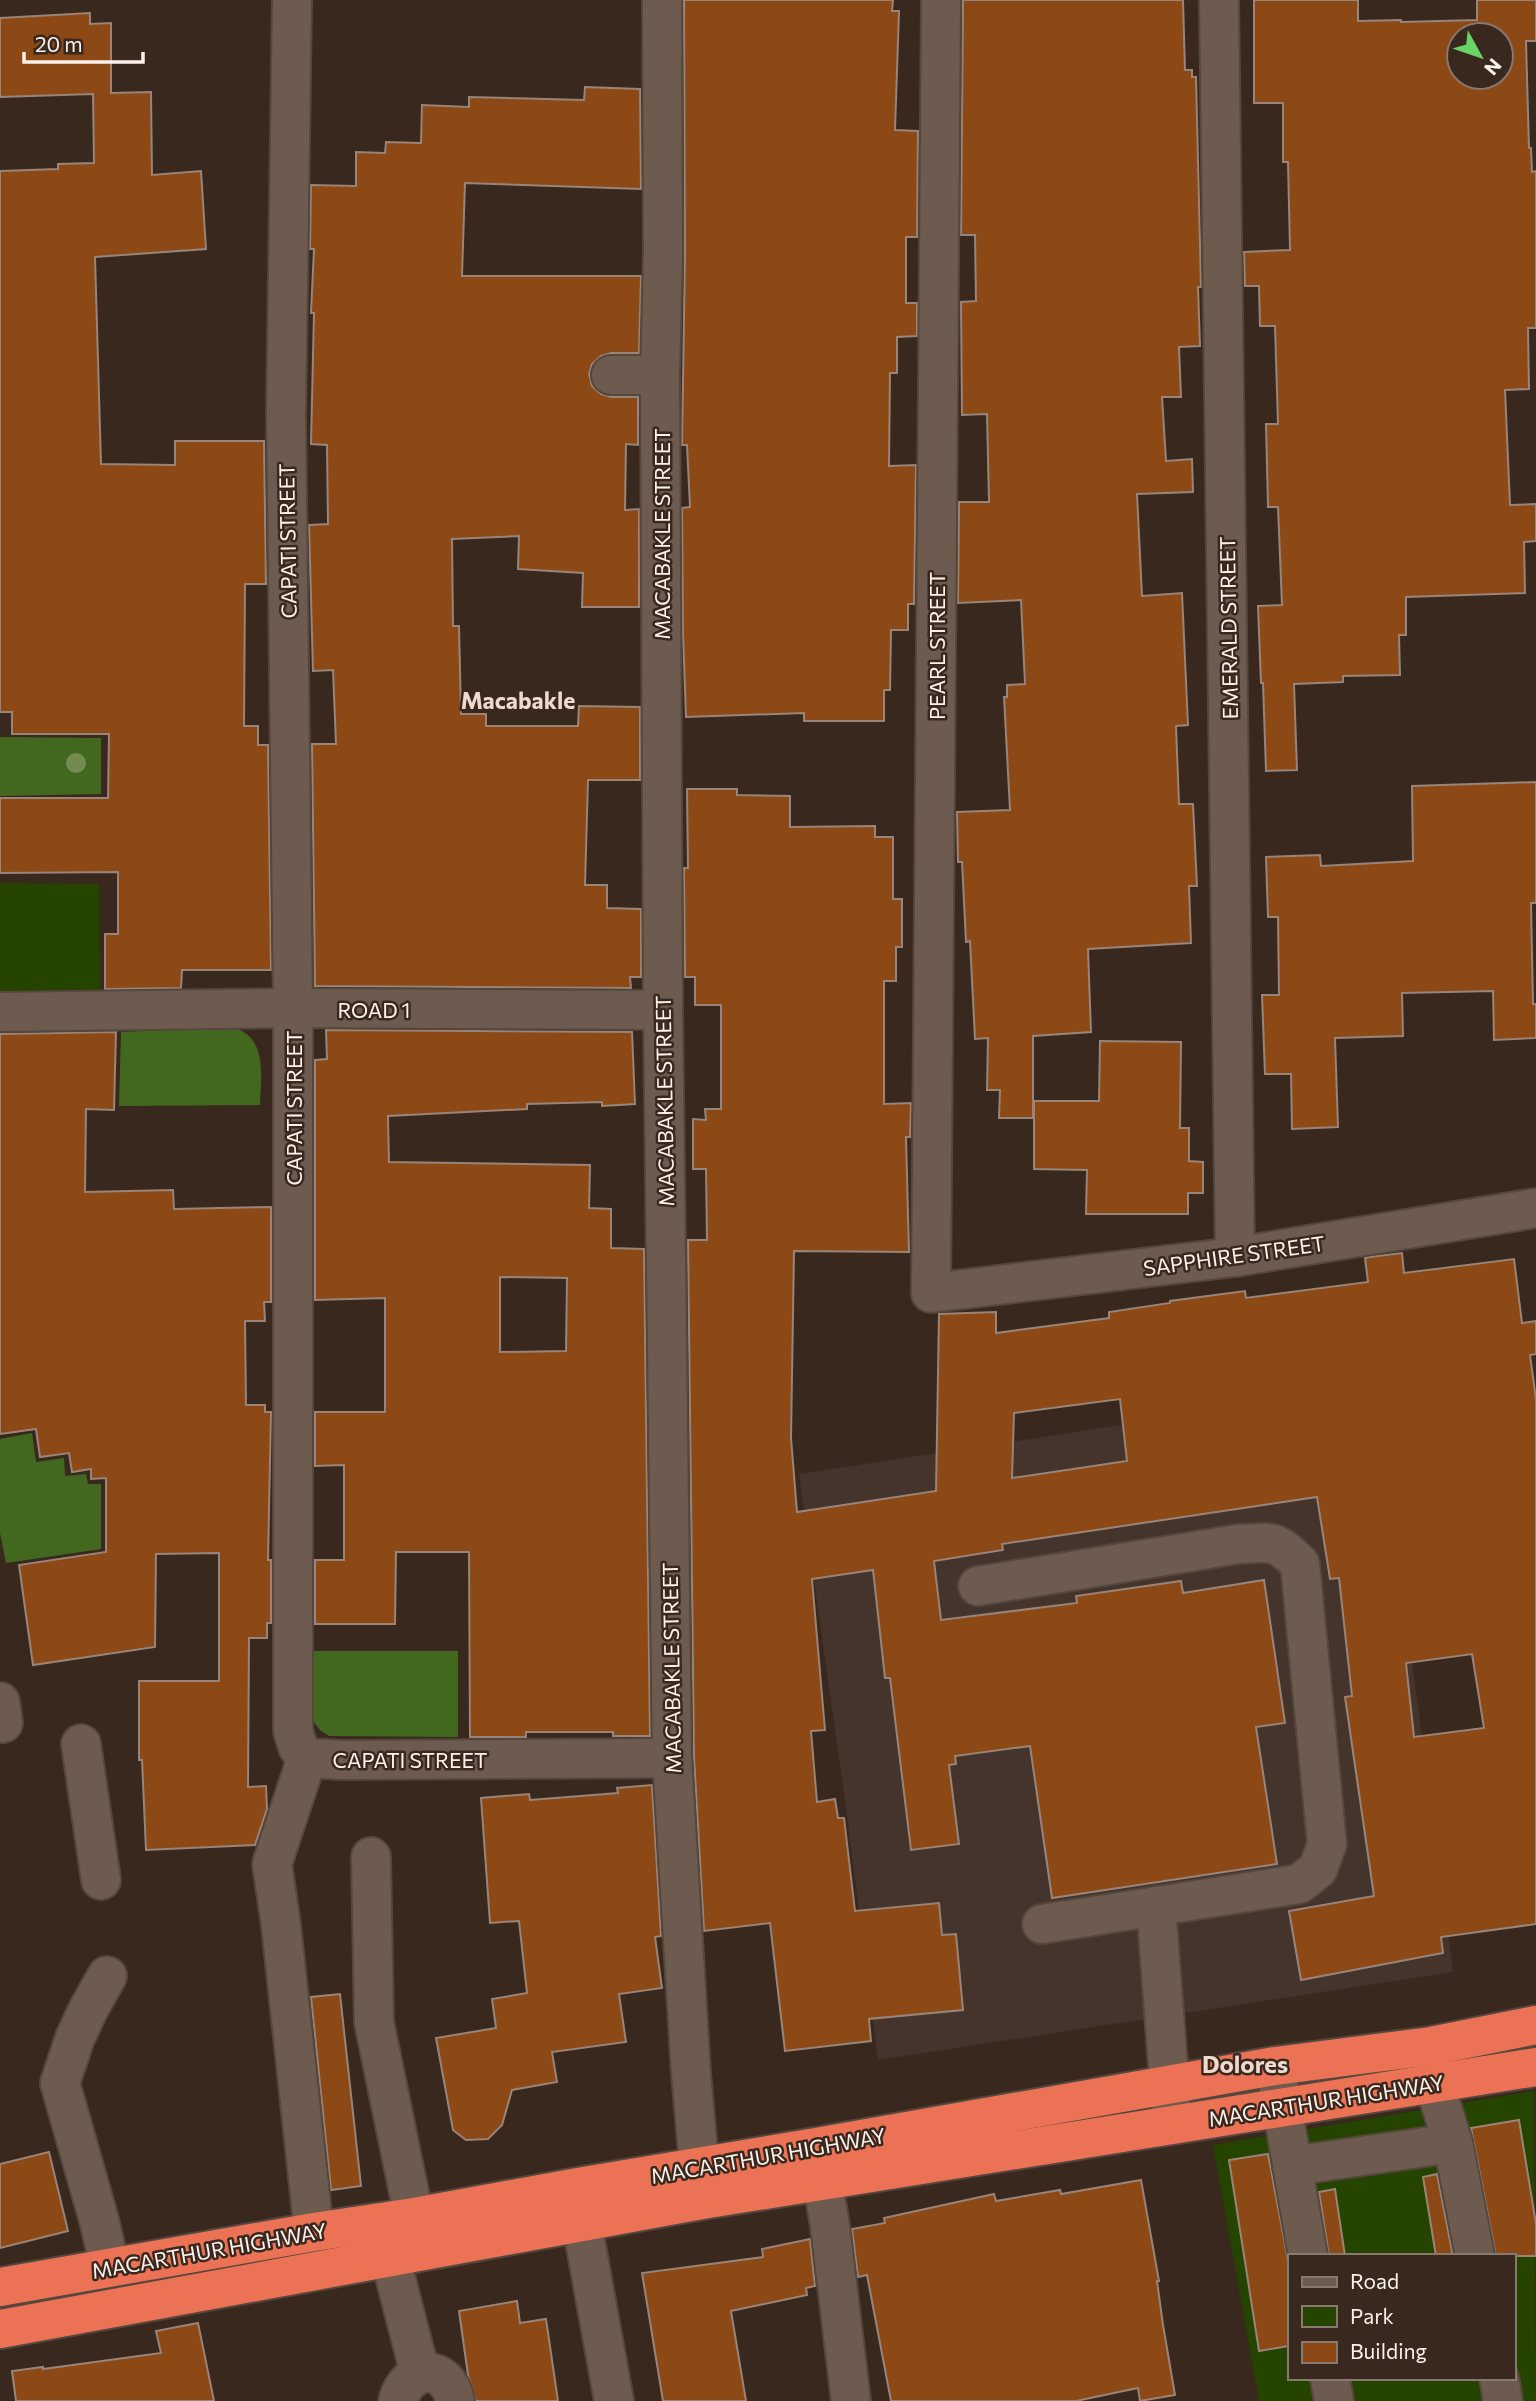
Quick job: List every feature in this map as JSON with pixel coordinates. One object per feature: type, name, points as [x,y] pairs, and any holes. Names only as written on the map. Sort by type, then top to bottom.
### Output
[{"type":"highway","name":"MACARTHUR HIGHWAY","points":[[819,2164],[1169,2085],[1275,2066],[1431,2046],[1536,2025]]},
{"type":"highway","name":"MACARTHUR HIGHWAY","points":[[0,2287],[578,2187],[700,2184],[819,2164],[1172,2124],[1536,2067]]},
{"type":"highway","name":"MACARTHUR HIGHWAY","points":[[0,2329],[582,2224],[700,2184]]},
{"type":"street","name":"CAPATI STREET","points":[[292,0],[286,414],[293,1008],[293,1731],[298,1747],[307,1758],[671,1758]]},
{"type":"street","name":"MACABAKLE STREET","points":[[662,0],[663,253],[660,375],[663,1010],[671,1758],[700,2184]]},
{"type":"street","name":"PEARL STREET","points":[[932,1293],[941,0]]},
{"type":"street","name":"EMERALD STREET","points":[[1219,0],[1235,1257]]},
{"type":"street","points":[[611,375],[660,375]]},
{"type":"street","name":"ROAD 1","points":[[0,1012],[293,1008],[663,1010]]},
{"type":"street","name":"SAPPHIRE STREET","points":[[932,1293],[1235,1257],[1536,1208]]},
{"type":"street","points":[[978,1586],[1239,1544],[1273,1543],[1284,1548],[1300,1564],[1327,1844],[1318,1869],[1299,1884],[1042,1924]]},
{"type":"street","points":[[81,1744],[101,1880]]},
{"type":"street","points":[[307,1758],[272,1864],[314,2232]]},
{"type":"street","points":[[371,1857],[374,2022],[414,2217]]},
{"type":"street","points":[[1156,1906],[1172,2124]]},
{"type":"street","points":[[107,1976],[79,2029],[60,2083],[110,2267]]},
{"type":"street","points":[[1431,2046],[1434,2083],[1453,2143],[1475,2254]]},
{"type":"street","points":[[1275,2066],[1308,2254]]},
{"type":"street","points":[[1292,2166],[1453,2143]]},
{"type":"street","points":[[819,2164],[830,2226],[851,2401]]},
{"type":"street","points":[[578,2187],[582,2224],[614,2401]]},
{"type":"street","points":[[390,2257],[409,2387],[433,2374],[445,2379],[453,2389],[455,2401]]},
{"type":"street","points":[[1330,2380],[1334,2401]]},
{"type":"street","points":[[1499,2380],[1503,2401]]},
{"type":"shaded area","points":[[1372,1387],[1453,1972],[878,2060],[799,1474]]},
{"type":"green space","points":[[0,737],[101,738],[101,794],[0,796]]},
{"type":"green space","points":[[0,883],[99,884],[100,992],[0,992]]},
{"type":"green space","points":[[232,1027],[244,1032],[257,1048],[261,1070],[260,1105],[119,1106],[121,1032]]},
{"type":"green space","points":[[32,1433],[36,1462],[64,1458],[65,1476],[86,1474],[88,1484],[101,1484],[101,1549],[6,1563],[0,1533],[0,1439]]},
{"type":"green space","points":[[311,1651],[458,1651],[458,1737],[329,1736],[320,1730],[311,1718]]},
{"type":"green space","points":[[1534,2091],[1536,2401],[1259,2401],[1213,2145]]},
{"type":"building","points":[[684,0],[893,0],[892,11],[899,11],[895,130],[918,131],[917,237],[906,237],[906,303],[917,303],[917,336],[897,337],[897,373],[890,373],[889,466],[916,465],[914,604],[908,604],[908,630],[891,630],[890,690],[884,690],[884,721],[804,721],[804,713],[686,717],[682,508],[690,507],[687,445],[682,445],[685,253]]},
{"type":"building","points":[[963,0],[1183,0],[1185,70],[1192,70],[1192,77],[1196,77],[1200,346],[1179,347],[1181,397],[1162,397],[1166,461],[1192,459],[1193,492],[1137,494],[1142,596],[1182,593],[1188,725],[1176,726],[1179,804],[1193,804],[1197,886],[1189,886],[1191,943],[1088,949],[1091,1032],[1033,1036],[1033,1118],[999,1118],[1000,1090],[987,1090],[988,1038],[975,1039],[970,941],[966,942],[962,862],[958,862],[957,812],[1010,810],[1004,697],[1007,697],[1007,685],[1025,684],[1021,600],[958,603],[959,502],[989,502],[987,414],[962,415],[961,302],[976,301],[975,235],[961,235]]},
{"type":"building","points":[[1254,0],[1358,0],[1358,21],[1401,22],[1477,20],[1477,0],[1536,0],[1536,41],[1526,41],[1529,148],[1532,172],[1536,171],[1536,328],[1528,328],[1529,389],[1505,390],[1510,505],[1536,504],[1536,541],[1524,542],[1525,593],[1406,597],[1406,635],[1399,635],[1400,675],[1343,676],[1343,682],[1294,684],[1297,770],[1266,771],[1258,606],[1282,605],[1278,507],[1268,507],[1266,424],[1278,424],[1275,326],[1260,326],[1259,286],[1245,286],[1244,252],[1290,250],[1288,162],[1283,162],[1283,103],[1254,103]]},
{"type":"building","points":[[90,13],[90,24],[111,23],[111,93],[151,92],[152,175],[201,171],[206,249],[95,257],[101,464],[175,465],[175,441],[264,441],[266,584],[245,584],[244,726],[258,726],[258,745],[268,745],[271,970],[182,970],[181,988],[105,989],[105,934],[118,934],[118,872],[0,873],[0,798],[108,798],[109,734],[12,734],[12,712],[0,712],[0,171],[58,169],[58,164],[94,163],[93,94],[0,97],[0,18]]},
{"type":"building","points":[[585,87],[640,89],[641,189],[465,183],[462,276],[641,276],[639,353],[611,353],[601,356],[592,364],[589,374],[592,386],[601,394],[611,397],[638,397],[638,445],[626,444],[625,510],[639,509],[639,607],[582,607],[583,573],[518,569],[519,536],[452,539],[453,626],[459,626],[461,714],[486,714],[486,726],[578,726],[579,706],[640,707],[640,780],[588,780],[585,885],[607,885],[607,908],[641,909],[641,977],[630,977],[631,988],[315,986],[312,744],[336,744],[333,670],[313,671],[309,525],[328,524],[327,445],[311,444],[314,249],[310,249],[311,185],[356,186],[356,152],[385,153],[386,142],[421,143],[422,105],[469,107],[469,97],[584,100]]},
{"type":"building","points":[[1536,782],[1536,903],[1531,903],[1536,1038],[1494,1040],[1493,991],[1402,993],[1403,1036],[1335,1038],[1338,1127],[1292,1129],[1291,1074],[1265,1074],[1262,995],[1279,995],[1278,917],[1268,917],[1266,857],[1320,855],[1321,866],[1413,861],[1412,786]]},
{"type":"building","points":[[687,789],[737,789],[737,795],[790,796],[790,827],[875,826],[875,837],[893,837],[893,899],[902,899],[902,947],[896,947],[896,981],[884,981],[884,1104],[911,1103],[910,1137],[906,1137],[909,1252],[794,1251],[791,1438],[797,1512],[936,1491],[939,1314],[996,1312],[996,1333],[1109,1318],[1109,1312],[1170,1301],[1245,1291],[1246,1298],[1368,1282],[1365,1258],[1370,1257],[1402,1253],[1404,1273],[1514,1259],[1522,1323],[1536,1321],[1536,1354],[1530,1355],[1536,1399],[1536,1924],[1441,1937],[1443,1953],[1301,1980],[1289,1911],[1374,1896],[1345,1697],[1352,1696],[1339,1578],[1330,1579],[1317,1497],[1002,1544],[1003,1550],[934,1561],[941,1620],[1077,1603],[1076,1596],[1181,1581],[1183,1593],[1264,1580],[1285,1723],[1256,1727],[1277,1864],[1052,1898],[1030,1746],[955,1756],[956,1764],[949,1765],[959,1844],[911,1850],[890,1678],[885,1678],[873,1570],[812,1579],[825,1730],[811,1731],[817,1802],[835,1799],[838,1818],[844,1818],[855,1911],[939,1903],[942,1935],[956,1934],[963,2010],[869,2019],[871,2041],[785,2051],[770,1923],[704,1931],[694,1757],[688,1240],[707,1240],[706,1169],[693,1169],[693,1119],[706,1120],[705,1109],[721,1109],[721,1005],[695,1005],[695,977],[685,977],[684,868],[688,868]],"holes":[[[1120,1399],[1127,1461],[1012,1478],[1014,1413]],[[1472,1654],[1484,1728],[1414,1737],[1406,1663]]]},
{"type":"building","points":[[326,1030],[632,1032],[635,1104],[527,1104],[527,1109],[388,1116],[389,1162],[590,1165],[589,1208],[611,1209],[611,1248],[644,1249],[650,1736],[613,1736],[613,1732],[526,1732],[526,1737],[470,1737],[469,1552],[396,1552],[395,1624],[315,1624],[315,1560],[344,1560],[344,1465],[315,1466],[315,1412],[385,1412],[385,1298],[315,1300],[315,1060],[327,1059]],"holes":[[[500,1277],[567,1278],[566,1351],[500,1352]]]},
{"type":"building","points":[[116,1032],[114,1110],[86,1109],[85,1192],[173,1190],[174,1209],[271,1207],[271,1302],[264,1302],[265,1321],[245,1321],[246,1405],[265,1405],[265,1412],[271,1412],[268,1560],[271,1560],[271,1623],[267,1623],[267,1638],[249,1638],[248,1787],[266,1786],[267,1809],[255,1845],[146,1850],[142,1760],[139,1760],[139,1681],[219,1681],[219,1553],[156,1554],[155,1647],[33,1665],[19,1565],[106,1552],[106,1478],[91,1479],[91,1469],[72,1472],[69,1453],[40,1457],[36,1429],[0,1434],[0,1034]]},
{"type":"building","points":[[1100,1041],[1181,1042],[1180,1128],[1189,1128],[1189,1161],[1203,1162],[1203,1193],[1188,1193],[1188,1214],[1086,1214],[1087,1170],[1034,1169],[1034,1101],[1099,1101]]},
{"type":"building","points":[[652,1785],[661,1936],[655,1937],[662,1988],[619,1994],[626,2042],[552,2052],[557,2082],[512,2090],[502,2125],[488,2139],[466,2140],[453,2130],[436,2038],[496,2028],[492,1999],[527,1993],[519,1921],[490,1923],[481,1798],[529,1794],[530,1800],[618,1793],[617,1788]]},
{"type":"building","points":[[340,1994],[361,2186],[331,2190],[311,1997]]},
{"type":"building","points":[[1519,2120],[1536,2224],[1536,2256],[1496,2254],[1471,2128]]},
{"type":"building","points":[[49,2152],[68,2231],[0,2248],[0,2164]]},
{"type":"building","points":[[1268,2154],[1288,2261],[1288,2346],[1259,2351],[1229,2160]]},
{"type":"building","points":[[1437,2174],[1453,2254],[1436,2254],[1423,2177]]},
{"type":"building","points":[[1141,2180],[1175,2395],[1140,2401],[1138,2388],[1076,2401],[891,2401],[867,2275],[858,2277],[852,2229],[885,2223],[884,2218],[994,2194],[996,2201],[1060,2190],[1061,2194]]},
{"type":"building","points":[[1335,2189],[1345,2254],[1329,2254],[1319,2192]]},
{"type":"building","points":[[810,2239],[815,2286],[806,2288],[807,2295],[731,2311],[746,2401],[663,2401],[642,2273],[763,2257],[762,2249]]},
{"type":"building","points":[[517,2301],[520,2323],[546,2319],[558,2401],[476,2401],[468,2375],[459,2311]]},
{"type":"building","points":[[198,2323],[214,2401],[16,2401],[12,2371],[161,2353],[156,2331]]},
{"type":"district","name":"Macabakle","points":[[518,700]]},
{"type":"district","name":"Dolores","points":[[1245,2063]]}]
